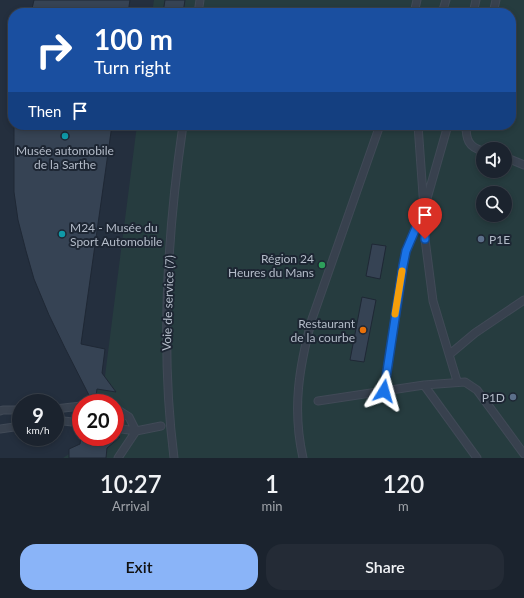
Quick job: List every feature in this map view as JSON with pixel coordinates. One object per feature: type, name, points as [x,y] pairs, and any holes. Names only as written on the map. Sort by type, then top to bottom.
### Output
[{"type":"lane","name":"Voie de service (7)","points":[[174,458],[168,411],[166,312],[172,215],[182,130]]},
{"type":"lane","points":[[303,458],[297,418],[298,381],[303,352],[312,320],[378,130]]},
{"type":"lane","points":[[418,130],[426,247],[433,301],[457,381]]},
{"type":"lane","points":[[384,391],[406,251],[424,209],[447,130]]},
{"type":"lane","points":[[466,130],[467,139],[470,145],[476,148]]},
{"type":"lane","points":[[512,160],[524,165]]},
{"type":"lane","points":[[450,354],[475,333],[524,300]]},
{"type":"lane","points":[[318,401],[424,385],[457,381],[465,382],[477,390],[524,454]]},
{"type":"lane","points":[[424,385],[477,458]]},
{"type":"lane","points":[[0,411],[12,410]]},
{"type":"lane","points":[[124,414],[129,417],[136,431]]},
{"type":"lane","points":[[124,429],[136,431],[161,426]]},
{"type":"lane","points":[[0,429],[12,427]]},
{"type":"lane","points":[[118,458],[136,431]]},
{"type":"green space","name":"Région 24 Heures du Mans","points":[[154,0],[524,0],[524,458],[63,458],[69,454],[72,447],[124,446],[124,394],[97,394],[93,361],[95,347],[105,349],[103,365],[98,371],[105,376],[136,130],[516,130],[516,8],[153,8]]},
{"type":"building","points":[[34,0],[130,0],[129,8],[32,8]]},
{"type":"building","points":[[165,0],[185,0],[184,8],[164,8]]},
{"type":"building","name":"M24 - Musée du Sport Automobile","points":[[14,130],[111,130],[81,344],[105,349],[102,373],[116,392],[97,389],[96,394],[88,394],[49,315],[34,279],[18,220],[14,192]]},
{"type":"building","points":[[372,244],[386,246],[380,279],[366,276]]},
{"type":"building","name":"Restaurant de la courbe","points":[[362,297],[376,300],[364,362],[350,360]]},
{"type":"building","points":[[76,446],[109,446],[107,448],[106,458],[69,458],[69,449]]},
{"type":"slow traffic","points":[[395,314],[402,271]]},
{"type":"place","name":"Musée automobile de la Sarthe","points":[[65,136]]},
{"type":"place","name":"M24 - Musée du Sport Automobile","points":[[62,234]]},
{"type":"place","name":"P1E","points":[[481,239]]},
{"type":"place","name":"Région 24 Heures du Mans","points":[[322,265]]},
{"type":"place","name":"Restaurant de la courbe","points":[[363,330]]},
{"type":"place","name":"P1D","points":[[513,397]]},
{"type":"route","points":[[384,391],[406,251],[424,209],[425,239]]}]
